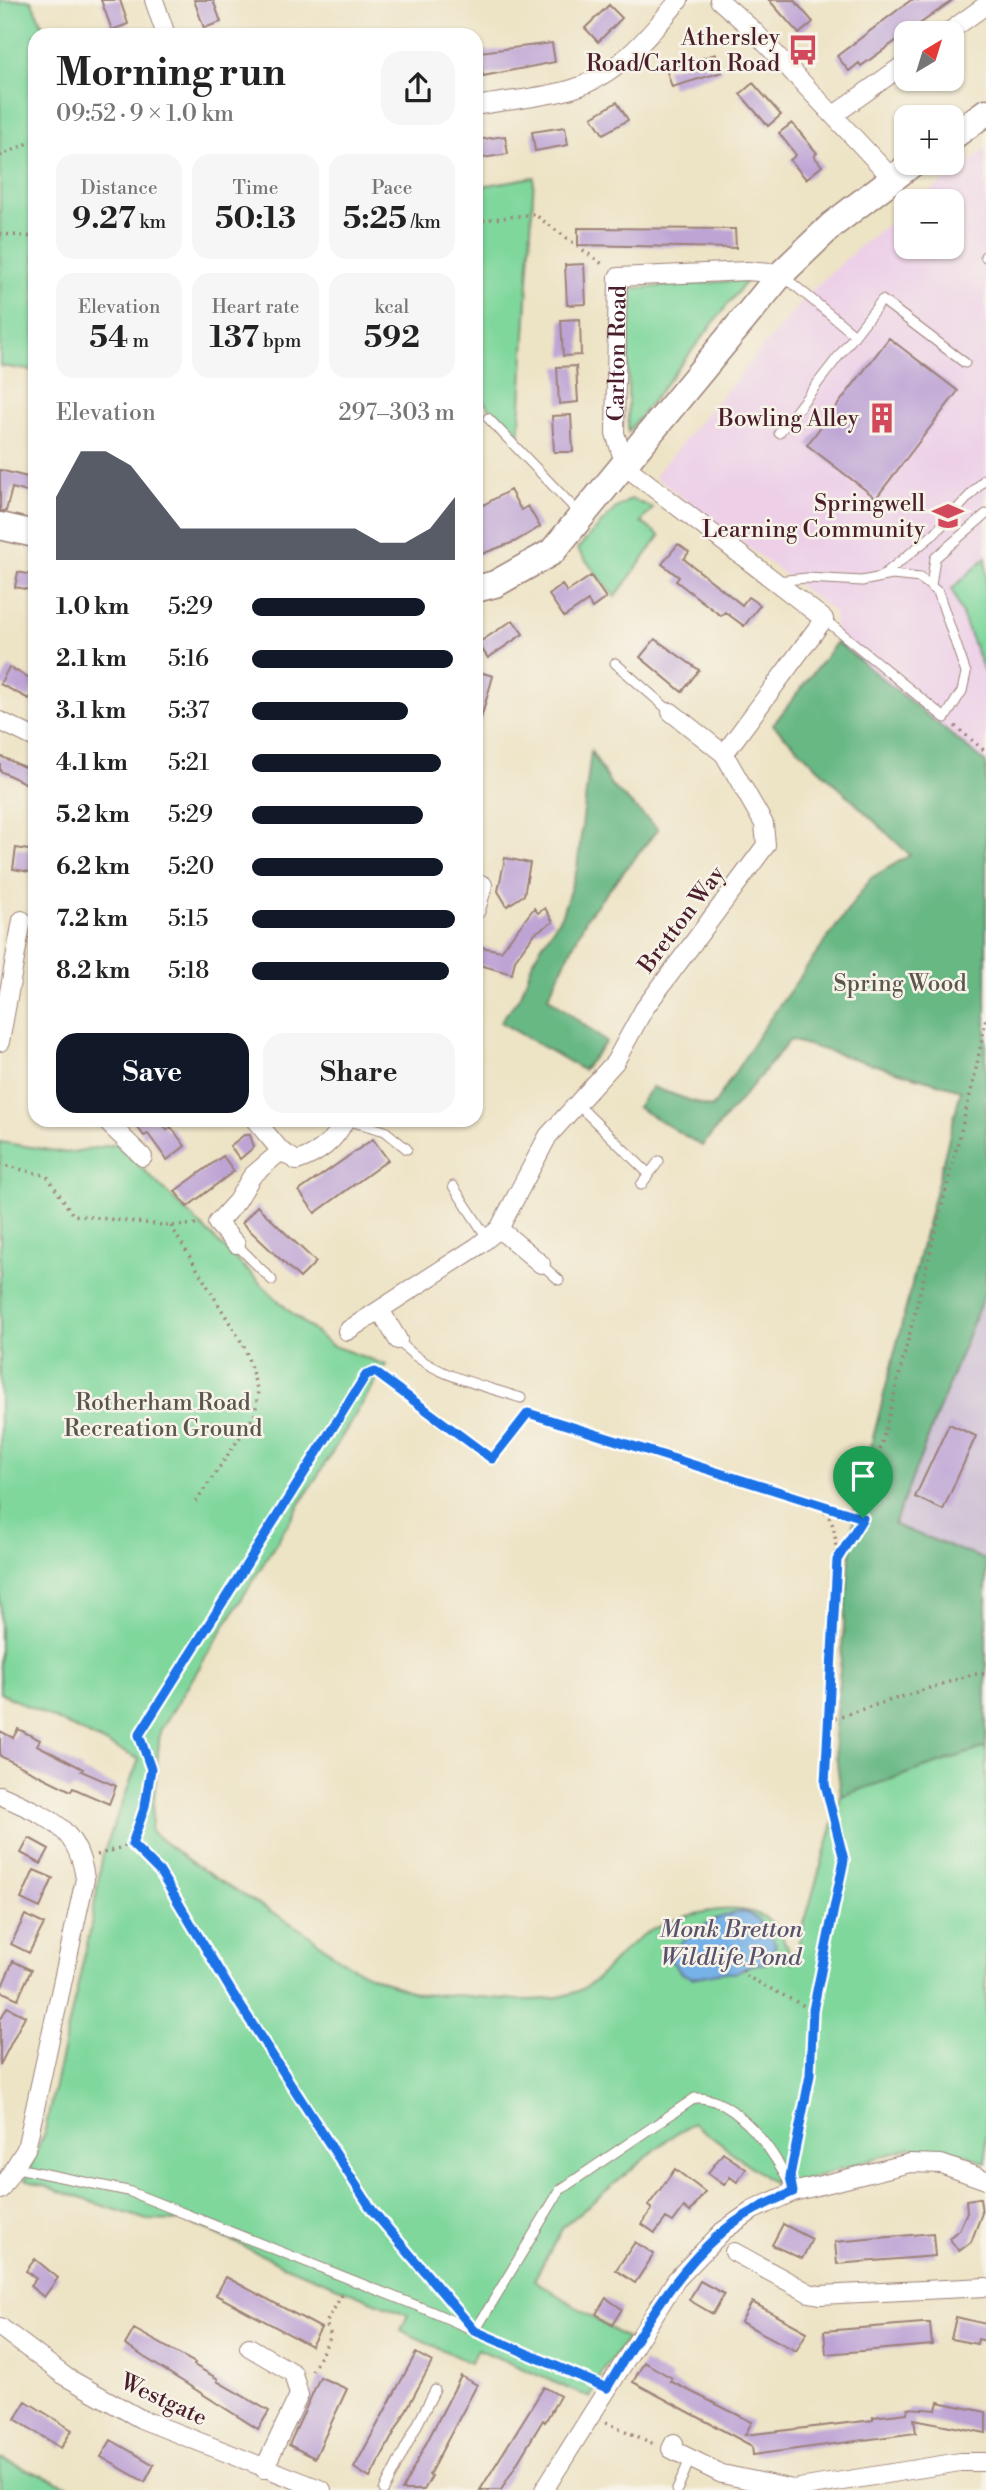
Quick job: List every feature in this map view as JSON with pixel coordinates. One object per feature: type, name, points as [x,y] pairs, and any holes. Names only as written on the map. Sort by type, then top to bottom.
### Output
[{"type":"main road","points":[[964,128],[986,112]]},
{"type":"main road","name":"Carlton Road","points":[[483,587],[495,584],[552,552],[781,274],[832,225],[894,175]]},
{"type":"main road","points":[[0,526],[28,532]]},
{"type":"street","points":[[154,0],[164,28]]},
{"type":"street","points":[[483,105],[572,89],[601,76],[625,60],[679,0]]},
{"type":"street","points":[[719,0],[834,115],[891,177]]},
{"type":"street","points":[[964,21],[986,5]]},
{"type":"street","points":[[834,115],[894,72]]},
{"type":"street","name":"Carlton Road","points":[[625,466],[615,433],[618,277],[747,271],[781,274]]},
{"type":"street","points":[[625,466],[824,620],[724,754]]},
{"type":"street","name":"Bretton Way","points":[[347,1331],[493,1234],[548,1136],[615,1062],[644,1009],[766,845],[764,824],[724,754],[671,712]]},
{"type":"street","points":[[0,721],[28,735]]},
{"type":"street","points":[[1,1035],[22,920]]},
{"type":"street","points":[[112,1127],[142,1157]]},
{"type":"street","points":[[261,1127],[281,1151],[297,1161],[311,1156],[338,1135],[342,1127]]},
{"type":"street","points":[[236,1244],[217,1223],[237,1201],[252,1176],[281,1151]]},
{"type":"street","points":[[493,1234],[541,1264]]},
{"type":"street","points":[[380,1310],[398,1340]]},
{"type":"street","points":[[0,1795],[52,1820],[70,1835],[82,1858],[85,1879],[26,2149],[17,2168],[0,2190]]},
{"type":"street","points":[[544,2490],[676,2280],[723,2231],[791,2187],[910,2163],[941,2164],[986,2180]]},
{"type":"street","points":[[734,2252],[809,2293],[820,2295],[986,2287]]},
{"type":"street","name":"Westgate","points":[[0,2327],[66,2377],[141,2419],[322,2490]]},
{"type":"street","points":[[249,2347],[293,2373],[299,2395],[264,2469]]},
{"type":"street","points":[[673,2446],[690,2459],[742,2480],[793,2490],[960,2462],[986,2462]]},
{"type":"lane","points":[[781,274],[855,335]]},
{"type":"lane","points":[[779,433],[882,300],[965,363]]},
{"type":"lane","points":[[488,418],[582,517]]},
{"type":"lane","points":[[881,577],[934,534],[986,478]]},
{"type":"lane","points":[[931,586],[935,558],[986,514]]},
{"type":"lane","points":[[774,581],[807,578],[862,581],[881,577],[920,578],[931,586],[938,592],[966,673],[962,691],[945,718],[824,620]]},
{"type":"lane","name":"Bretton Way","points":[[614,663],[671,712]]},
{"type":"lane","points":[[577,1104],[649,1174]]},
{"type":"lane","points":[[370,1127],[385,1131],[407,1149]]},
{"type":"lane","points":[[641,1185],[659,1161]]},
{"type":"lane","points":[[453,1185],[493,1234]]},
{"type":"lane","points":[[236,1244],[272,1280]]},
{"type":"lane","points":[[541,1264],[559,1280]]},
{"type":"lane","points":[[398,1340],[407,1350],[437,1370],[521,1398]]},
{"type":"lane","points":[[475,2331],[560,2190],[695,2098],[717,2101],[737,2116],[772,2151],[791,2187]]},
{"type":"lane","points":[[17,2168],[128,2191],[475,2331],[607,2388]]},
{"type":"lane","points":[[384,2490],[435,2390]]},
{"type":"lane","points":[[677,2490],[690,2459]]},
{"type":"path","points":[[0,156],[28,143]]},
{"type":"path","points":[[483,220],[534,214],[618,277]]},
{"type":"path","points":[[0,234],[28,236]]},
{"type":"path","points":[[945,718],[986,752]]},
{"type":"path","points":[[791,2187],[810,2075],[813,2010],[844,1860],[825,1784],[837,1560],[863,1518],[974,1079],[986,1018]]},
{"type":"path","points":[[0,1164],[47,1177],[73,1215],[171,1226],[217,1223]]},
{"type":"path","points":[[171,1226],[245,1348],[258,1392],[255,1415],[195,1503]]},
{"type":"path","points":[[132,1844],[145,1806],[151,1769],[139,1735],[366,1375],[381,1373],[492,1459],[528,1413],[863,1518]]},
{"type":"path","points":[[815,1504],[831,1517],[835,1531],[830,1605],[835,1608]]},
{"type":"path","points":[[828,1720],[974,1674],[986,1674]]},
{"type":"path","points":[[82,1858],[132,1844]]},
{"type":"path","points":[[132,1844],[160,1872],[233,1994],[372,2210],[475,2331]]},
{"type":"path","points":[[741,1963],[744,1975],[813,2010]]},
{"type":"path","points":[[299,2395],[331,2336],[326,2323],[350,2280]]},
{"type":"path","points":[[591,2415],[649,2443],[673,2446]]},
{"type":"shaded area","points":[[986,149],[986,763],[837,642],[834,612],[654,476],[809,293],[860,246],[894,219],[894,259],[964,259],[964,189],[934,189],[952,175],[964,175],[964,166]]},
{"type":"shaded area","points":[[986,1289],[986,1560],[894,1525]]},
{"type":"green space","points":[[0,0],[31,0],[44,28],[28,28],[28,370],[0,366]]},
{"type":"green space","points":[[534,177],[519,440],[483,401],[483,186]]},
{"type":"green space","points":[[747,280],[628,432],[628,289]]},
{"type":"green space","points":[[631,499],[653,508],[641,522],[660,536],[615,597],[577,549],[615,509]]},
{"type":"green space","points":[[986,557],[986,676],[952,589]]},
{"type":"green space","name":"Spring Wood","points":[[837,642],[986,763],[986,1289],[894,1525],[986,1560],[986,1747],[841,1796],[834,1736],[854,1513],[961,1090],[790,1040],[702,1146],[637,1107],[652,1087],[712,1108],[764,1027],[871,878],[910,855],[773,725]]},
{"type":"green space","points":[[591,751],[611,785],[658,829],[587,917],[548,997],[606,1042],[583,1070],[500,1022],[521,995],[534,958],[562,914],[577,869]]},
{"type":"green space","name":"Rotherham Road Recreation Ground","points":[[0,1142],[67,1153],[117,1144],[287,1309],[331,1345],[386,1365],[160,1731],[151,1831],[203,1870],[297,1927],[349,1965],[374,1977],[426,1995],[547,1999],[585,1988],[636,1940],[665,1924],[702,1912],[740,1910],[770,1921],[781,1935],[793,1962],[841,1796],[986,1747],[986,2163],[964,2154],[909,2148],[779,2188],[693,2123],[668,2139],[563,2227],[534,2280],[627,2339],[602,2373],[590,2398],[478,2349],[470,2363],[401,2330],[408,2315],[283,2265],[209,2230],[182,2221],[147,2220],[25,2180],[45,2130],[90,1931],[103,1854],[139,1759],[0,1693]]},
{"type":"green space","points":[[0,2459],[79,2490],[0,2490]]},
{"type":"water","name":"Monk Bretton Wildlife Pond","points":[[745,1912],[758,1919],[776,1944],[767,1963],[751,1965],[734,1973],[722,1972],[693,1978],[681,1973],[668,1957],[683,1940],[702,1926],[723,1916]]},
{"type":"building","points":[[101,0],[120,0],[128,24],[111,28]]},
{"type":"building","points":[[194,0],[213,0],[221,22],[204,28]]},
{"type":"building","points":[[769,0],[794,0],[813,22],[799,34]]},
{"type":"building","points":[[911,0],[953,0],[924,21],[894,21],[894,42],[861,66],[859,63],[849,71],[837,56]]},
{"type":"building","points":[[609,5],[622,18],[598,42],[585,28]]},
{"type":"building","points":[[552,43],[555,62],[483,76],[483,52]]},
{"type":"building","points":[[716,54],[722,72],[672,87],[666,69]]},
{"type":"building","points":[[753,83],[781,115],[768,126],[740,94]]},
{"type":"building","points":[[617,102],[628,120],[603,134],[592,117]]},
{"type":"building","points":[[792,123],[817,153],[814,156],[822,166],[806,179],[790,160],[796,155],[779,133]]},
{"type":"building","points":[[565,127],[568,145],[535,151],[532,132]]},
{"type":"building","points":[[505,136],[508,154],[483,158],[483,139]]},
{"type":"building","points":[[578,228],[735,229],[736,248],[578,245]]},
{"type":"building","points":[[584,264],[586,304],[567,305],[565,265]]},
{"type":"building","points":[[580,319],[581,355],[563,356],[561,320]]},
{"type":"building","name":"Bowling Alley","points":[[889,338],[958,391],[876,498],[807,445]]},
{"type":"building","points":[[576,366],[578,402],[559,404],[557,367]]},
{"type":"building","points":[[571,415],[573,452],[554,452],[552,416]]},
{"type":"building","points":[[0,470],[28,477],[28,492],[12,488],[6,511],[0,511]]},
{"type":"building","points":[[510,490],[521,510],[528,506],[540,527],[514,542],[483,553],[483,505]]},
{"type":"building","points":[[678,544],[689,552],[684,559],[742,605],[748,597],[760,605],[744,626],[725,612],[721,616],[676,581],[679,577],[662,564]]},
{"type":"building","points":[[18,572],[28,574],[28,590],[15,587]]},
{"type":"building","points":[[591,576],[606,598],[592,608],[588,601],[564,617],[549,595],[562,585],[567,592]]},
{"type":"building","points":[[513,620],[523,634],[488,658],[483,650],[483,640]]},
{"type":"building","points":[[655,639],[699,670],[682,692],[640,657]]},
{"type":"building","points":[[9,667],[28,677],[28,698],[0,684]]},
{"type":"building","points":[[483,673],[493,676],[483,711]]},
{"type":"building","points":[[0,756],[28,769],[28,785],[0,771]]},
{"type":"building","points":[[16,848],[28,850],[28,872],[13,869]]},
{"type":"building","points":[[505,858],[530,863],[524,895],[507,906],[498,891]]},
{"type":"building","points":[[534,908],[538,913],[545,908],[553,922],[535,933],[515,960],[512,974],[483,966],[483,947],[501,951]]},
{"type":"building","points":[[137,1127],[165,1127],[167,1130],[171,1127],[185,1146],[167,1160],[148,1134],[144,1136]]},
{"type":"building","points":[[244,1135],[250,1135],[254,1147],[240,1159],[230,1146]]},
{"type":"building","points":[[373,1139],[388,1160],[315,1213],[299,1191]]},
{"type":"building","points":[[223,1156],[234,1171],[187,1207],[175,1191]]},
{"type":"building","points":[[257,1206],[316,1262],[300,1278],[242,1223]]},
{"type":"building","points":[[949,1424],[976,1436],[943,1510],[915,1497]]},
{"type":"building","points":[[18,1729],[40,1740],[37,1745],[83,1769],[81,1771],[116,1786],[109,1804],[73,1788],[71,1791],[0,1756],[0,1731],[13,1738]]},
{"type":"building","points":[[29,1838],[49,1849],[41,1864],[21,1853]]},
{"type":"building","points":[[34,1870],[53,1878],[40,1908],[21,1899]]},
{"type":"building","points":[[25,1915],[44,1924],[29,1953],[11,1944]]},
{"type":"building","points":[[13,1961],[31,1970],[18,1999],[0,1991]]},
{"type":"building","points":[[7,2007],[25,2016],[0,2065],[0,2020]]},
{"type":"building","points":[[723,2153],[746,2169],[737,2182],[730,2177],[724,2185],[708,2173]]},
{"type":"building","points":[[675,2169],[705,2192],[690,2212],[684,2207],[673,2222],[666,2218],[655,2233],[642,2224],[652,2209],[648,2206]]},
{"type":"building","points":[[980,2198],[982,2213],[971,2242],[959,2251],[949,2238],[959,2230],[967,2212],[966,2200]]},
{"type":"building","points":[[783,2224],[812,2239],[802,2259],[772,2245]]},
{"type":"building","points":[[933,2233],[935,2256],[837,2264],[835,2242]]},
{"type":"building","points":[[635,2242],[654,2254],[635,2283],[616,2270]]},
{"type":"building","points":[[35,2259],[58,2278],[44,2297],[30,2286],[36,2279],[26,2271]]},
{"type":"building","points":[[226,2277],[321,2328],[311,2346],[216,2295]]},
{"type":"building","points":[[700,2281],[724,2294],[713,2314],[689,2300]]},
{"type":"building","points":[[606,2298],[622,2309],[612,2325],[596,2314]]},
{"type":"building","points":[[752,2302],[807,2332],[796,2351],[741,2322]]},
{"type":"building","points":[[956,2317],[986,2324],[986,2341],[978,2339],[977,2344],[951,2339]]},
{"type":"building","points":[[930,2323],[932,2345],[826,2354],[824,2331]]},
{"type":"building","points":[[134,2329],[195,2363],[194,2365],[218,2379],[217,2381],[269,2411],[258,2429],[125,2345]]},
{"type":"building","points":[[416,2353],[432,2362],[370,2478],[354,2468]]},
{"type":"building","points":[[644,2362],[672,2378],[670,2381],[752,2422],[745,2435],[873,2420],[873,2417],[907,2413],[908,2408],[936,2410],[938,2402],[986,2412],[986,2433],[914,2419],[916,2433],[753,2455],[752,2446],[633,2382]]},
{"type":"building","points":[[461,2376],[477,2385],[429,2475],[432,2476],[424,2490],[402,2490]]},
{"type":"building","points":[[320,2377],[347,2389],[315,2458],[289,2445]]},
{"type":"building","points":[[544,2387],[560,2396],[545,2422],[543,2420],[501,2490],[480,2490]]},
{"type":"building","points":[[26,2401],[72,2430],[61,2448],[15,2419]]},
{"type":"building","points":[[111,2440],[154,2465],[145,2482],[101,2457]]},
{"type":"place","name":"Athersley Road/Carlton Road","points":[[803,50]]},
{"type":"place","name":"Bowling Alley","points":[[882,418]]},
{"type":"place","name":"Springwell Learning Community","points":[[948,516]]},
{"type":"route","points":[[375,1372],[381,1373],[492,1459],[528,1413],[863,1518],[837,1560],[825,1784],[844,1860],[813,2010],[810,2075],[789,2183],[793,2192],[754,2210],[723,2231],[692,2262],[676,2280],[607,2388],[475,2331],[372,2210],[233,1994],[160,1872],[132,1844],[145,1806],[151,1769],[139,1735],[366,1375],[375,1372]]}]
